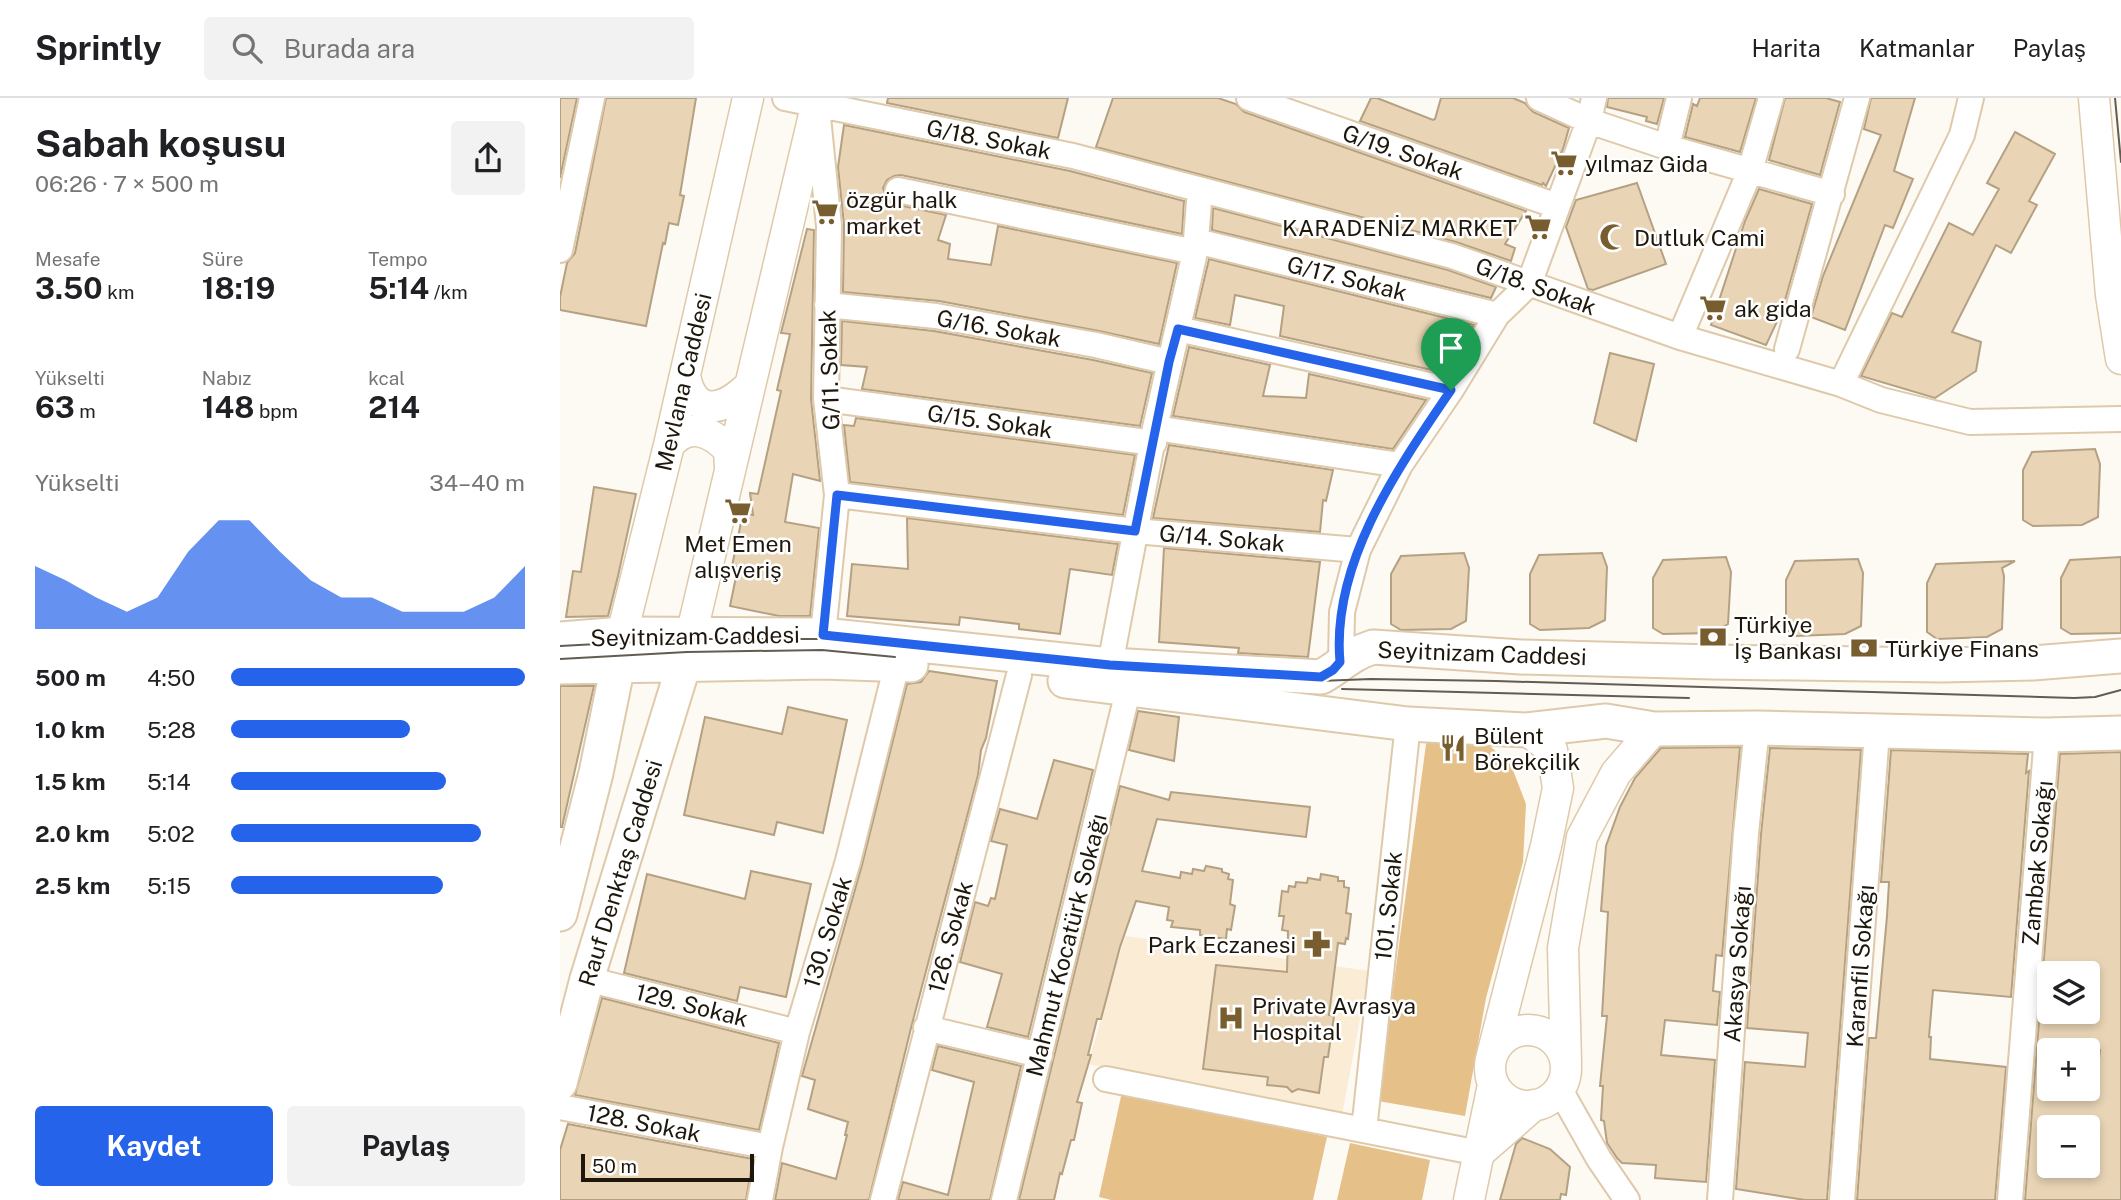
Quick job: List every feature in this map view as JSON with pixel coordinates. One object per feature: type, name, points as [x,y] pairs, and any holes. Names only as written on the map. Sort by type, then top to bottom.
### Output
[{"type":"main road","name":"Seyitnizam Caddesi","points":[[560,639],[620,650],[688,649],[823,635],[1408,724],[1527,730],[1606,721],[1654,729],[1757,728],[2047,735],[2121,733]]},
{"type":"main road","name":"Seyitnizam Caddesi","points":[[688,649],[822,662],[897,664],[1019,675],[1119,678],[1321,677],[1354,653],[1373,647],[1521,657],[1780,663],[2033,663],[2121,656]]},
{"type":"main road","name":"Rauf Denktaş Caddesi","points":[[560,1083],[587,979],[688,649]]},
{"type":"main road","name":"Seyitnizam Caddesi","points":[[560,667],[620,650]]},
{"type":"main road","name":"Rauf Denktaş Caddesi","points":[[560,914],[571,824],[609,716],[620,650]]},
{"type":"street","points":[[560,250],[592,98]]},
{"type":"street","name":"Mevlana Caddesi","points":[[620,650],[748,98]]},
{"type":"street","name":"G/18. Sokak","points":[[785,98],[817,101],[1073,156],[1451,256],[1680,337],[1841,384],[1881,400],[1970,422],[2121,419]]},
{"type":"street","name":"G/19. Sokak","points":[[1250,98],[1557,206]]},
{"type":"street","points":[[1539,98],[1591,110],[1667,147],[1832,194]]},
{"type":"street","points":[[1667,147],[1679,98]]},
{"type":"street","points":[[1680,337],[1750,171],[1771,98]]},
{"type":"street","points":[[1787,349],[1857,98]]},
{"type":"street","points":[[1841,384],[1962,135],[1971,98]]},
{"type":"street","points":[[2094,98],[2111,295],[2121,359]]},
{"type":"street","points":[[688,649],[817,101]]},
{"type":"street","name":"G/11. Sokak","points":[[817,101],[830,226],[826,399],[837,495],[823,635]]},
{"type":"street","points":[[1340,662],[1342,611],[1358,550],[1400,465],[1497,315],[1530,284],[1591,110]]},
{"type":"street","name":"G/17. Sokak","points":[[898,190],[1196,246],[1497,315]]},
{"type":"street","name":"Mahmut Kocatürk Sokağı","points":[[1004,1200],[1040,1055],[1119,678],[1135,531],[1169,362],[1196,246],[1200,190]]},
{"type":"street","name":"G/16. Sokak","points":[[827,305],[936,316],[1096,345],[1169,362]]},
{"type":"street","points":[[1178,329],[1451,390]]},
{"type":"street","points":[[685,376],[688,391],[695,401],[707,407],[727,404],[749,386]]},
{"type":"street","name":"G/15. Sokak","points":[[826,399],[1400,465]]},
{"type":"street","points":[[669,445],[677,435],[685,431],[709,435],[720,440],[729,450],[730,467]]},
{"type":"street","name":"G/14. Sokak","points":[[837,495],[1135,531],[1358,550]]},
{"type":"street","name":"130. Sokak","points":[[760,1200],[797,1032],[848,860],[897,664]]},
{"type":"street","name":"126. Sokak","points":[[883,1200],[1019,675]]},
{"type":"street","name":"101. Sokak","points":[[1364,1130],[1408,724]]},
{"type":"street","name":"Akasya Sokağı","points":[[1720,1200],[1746,833],[1757,728]]},
{"type":"street","points":[[1627,1200],[1551,1090],[1563,948],[1582,837],[1616,773],[1654,729]]},
{"type":"street","points":[[1527,730],[1552,750],[1558,788],[1546,846],[1492,1055],[1490,1075],[1493,1085],[1510,1102],[1522,1106],[1551,1090]]},
{"type":"street","name":"Karanfil Sokağı","points":[[1842,1200],[1877,732]]},
{"type":"street","name":"Zambak Sokağı","points":[[2010,1200],[2047,735]]},
{"type":"street","name":"129. Sokak","points":[[587,979],[797,1032]]},
{"type":"street","points":[[926,1028],[1040,1055]]},
{"type":"street","points":[[1479,1153],[1551,1090],[1563,1051],[1555,1040],[1532,1029],[1507,1035],[1492,1055]]},
{"type":"street","points":[[1106,1079],[1479,1153]]},
{"type":"street","points":[[1469,1200],[1493,1085]]},
{"type":"street","name":"128. Sokak","points":[[560,1107],[770,1147]]},
{"type":"shaded area","points":[[1427,737],[1482,739],[1511,765],[1526,804],[1523,862],[1486,998],[1465,1116],[1378,1101]]},
{"type":"shaded area","name":"Private Avrasya Hospital","points":[[1125,936],[1369,971],[1342,1115],[1088,1064]]},
{"type":"shaded area","points":[[1122,1092],[1327,1137],[1313,1200],[1111,1200],[1099,1197]]},
{"type":"shaded area","points":[[1350,1143],[1430,1160],[1422,1200],[1337,1200]]},
{"type":"building","points":[[560,98],[577,98],[560,178]]},
{"type":"building","points":[[606,98],[696,98],[680,195],[684,196],[678,225],[669,223],[646,326],[560,310],[567,263],[575,253]]},
{"type":"building","points":[[888,98],[1068,98],[1058,138],[887,103]]},
{"type":"building","points":[[1113,98],[1218,98],[1236,104],[1244,112],[1526,211],[1505,244],[1515,248],[1511,261],[1456,242],[1096,147]]},
{"type":"building","points":[[1371,98],[1433,120],[1441,98],[1513,98],[1525,103],[1533,112],[1569,128],[1563,149],[1546,186],[1360,121]]},
{"type":"building","points":[[1608,98],[1664,98],[1657,124],[1646,121],[1647,117],[1607,107]]},
{"type":"building","points":[[1700,98],[1756,98],[1740,152],[1685,137],[1693,104],[1697,106]]},
{"type":"building","points":[[1785,98],[1826,98],[1840,102],[1820,175],[1769,160]]},
{"type":"building","points":[[1871,98],[1915,98],[1894,171],[1913,179],[1893,228],[1885,225],[1845,330],[1811,317],[1823,276],[1881,135],[1864,129]]},
{"type":"building","points":[[844,125],[1070,171],[1184,201],[1182,234],[901,175],[887,180],[883,188],[888,201],[894,204],[946,215],[938,240],[950,244],[948,259],[991,265],[998,226],[1177,263],[1159,344],[939,301],[843,292],[844,225],[838,167]]},
{"type":"building","points":[[2015,132],[2055,154],[2029,201],[2037,205],[2011,253],[1996,245],[1952,332],[1981,342],[1976,371],[1935,398],[1861,376],[1892,313],[1902,317],[1949,223],[1973,235],[1999,189],[1987,183]]},
{"type":"building","name":"Dutluk Cami","points":[[1637,183],[1666,264],[1593,290],[1588,289],[1566,227],[1576,200]]},
{"type":"building","points":[[1759,189],[1812,204],[1782,311],[1766,345],[1711,325],[1745,221]]},
{"type":"building","points":[[1213,208],[1448,270],[1496,287],[1491,298],[1212,230]]},
{"type":"building","points":[[807,229],[814,230],[811,399],[820,481],[793,474],[785,522],[819,528],[810,616],[779,616],[730,606],[738,567],[732,566],[743,513],[753,515],[750,493],[758,494],[781,391],[777,390],[790,334],[781,333]]},
{"type":"building","points":[[1209,259],[1474,325],[1462,344],[1456,342],[1455,349],[1439,349],[1432,370],[1280,336],[1284,306],[1235,295],[1230,325],[1195,318]]},
{"type":"building","points":[[842,321],[934,331],[1152,373],[1140,426],[862,389],[867,367],[841,365]]},
{"type":"building","points":[[1189,347],[1270,365],[1263,396],[1306,398],[1309,374],[1426,400],[1393,449],[1173,416]]},
{"type":"building","points":[[1610,353],[1654,364],[1636,441],[1594,423]]},
{"type":"building","points":[[856,418],[1135,455],[1123,515],[850,482],[844,425],[854,426]]},
{"type":"building","points":[[1169,445],[1333,470],[1326,501],[1323,500],[1320,532],[1153,518]]},
{"type":"building","points":[[2095,449],[2100,464],[2098,517],[2082,525],[2033,526],[2023,520],[2023,470],[2032,452]]},
{"type":"building","points":[[594,487],[636,494],[608,616],[566,617],[573,571],[581,572]]},
{"type":"building","points":[[907,518],[1118,544],[1112,575],[1070,569],[1060,634],[1019,629],[1019,624],[960,617],[959,625],[847,616],[852,564],[908,569]]},
{"type":"building","points":[[1164,548],[1320,562],[1308,657],[1238,653],[1239,648],[1159,642]]},
{"type":"building","points":[[1464,553],[1469,568],[1466,621],[1451,629],[1401,630],[1391,624],[1391,574],[1401,556]]},
{"type":"building","points":[[1602,553],[1607,567],[1605,620],[1589,628],[1540,630],[1530,624],[1530,574],[1539,555]]},
{"type":"building","points":[[1726,557],[1731,572],[1728,624],[1713,633],[1663,634],[1653,628],[1653,578],[1663,560]]},
{"type":"building","points":[[2121,557],[2121,633],[2071,634],[2061,628],[2061,578],[2070,560]]},
{"type":"building","points":[[1858,559],[1863,573],[1861,626],[1845,634],[1796,636],[1786,629],[1786,580],[1795,561]]},
{"type":"building","points":[[2015,561],[2002,568],[2002,629],[1987,637],[1937,639],[1927,632],[1927,583],[1936,564]]},
{"type":"building","points":[[929,671],[997,681],[978,775],[869,1200],[775,1200],[782,1163],[836,1179],[848,1122],[808,1109],[815,1080],[802,1076],[862,865],[907,684],[921,682]]},
{"type":"building","points":[[560,686],[594,686],[562,827],[560,827]]},
{"type":"building","points":[[788,707],[847,720],[823,833],[777,822],[774,835],[684,815],[705,717],[782,734]]},
{"type":"building","points":[[1138,711],[1179,717],[1174,761],[1129,750]]},
{"type":"building","points":[[1740,747],[1722,956],[1716,955],[1713,991],[1720,992],[1717,1025],[1665,1020],[1661,1055],[1715,1060],[1706,1182],[1655,1178],[1656,1165],[1622,1163],[1617,1158],[1607,1143],[1604,1121],[1601,1120],[1603,1086],[1600,1086],[1607,1016],[1602,1016],[1608,912],[1601,911],[1606,846],[1620,807],[1635,778],[1661,748]]},
{"type":"building","points":[[1770,748],[1861,750],[1827,1200],[1805,1200],[1736,1189],[1745,1062],[1805,1067],[1808,1033],[1747,1028]]},
{"type":"building","points":[[1891,750],[2028,754],[2026,773],[2029,771],[2011,997],[1933,990],[1929,1037],[1930,1059],[2006,1067],[1995,1200],[1857,1200],[1869,1038],[1876,1038],[1887,916],[1889,882],[1881,882]]},
{"type":"building","points":[[2121,752],[2121,1200],[2025,1200],[2037,1047],[2037,1101],[2100,1101],[2100,1038],[2038,1038],[2039,1024],[2100,1024],[2100,961],[2044,961],[2060,754]]},
{"type":"building","points":[[1054,760],[1093,770],[1028,1037],[987,1027],[1002,974],[960,962],[975,902],[988,906],[991,898],[995,899],[1007,845],[991,841],[1000,809],[1037,819]]},
{"type":"building","points":[[1120,786],[1169,800],[1171,792],[1310,807],[1306,837],[1157,819],[1142,871],[1180,878],[1181,872],[1192,874],[1193,869],[1204,871],[1206,866],[1222,869],[1222,872],[1229,874],[1228,879],[1233,880],[1230,904],[1235,906],[1231,930],[1227,929],[1226,939],[1200,935],[1200,930],[1171,927],[1173,921],[1167,920],[1169,907],[1136,901],[1120,947],[1101,1019],[1097,1019],[1088,1055],[1091,1055],[1077,1102],[1082,1103],[1074,1140],[1071,1140],[1062,1174],[1060,1173],[1054,1200],[1019,1200]]},
{"type":"building","points":[[751,871],[811,884],[786,997],[740,987],[737,1001],[624,973],[647,874],[745,899]]},
{"type":"building","points":[[1321,874],[1344,881],[1344,887],[1349,888],[1346,913],[1351,914],[1348,939],[1346,938],[1345,944],[1338,943],[1329,1015],[1334,1016],[1319,1093],[1298,1089],[1292,1092],[1287,1087],[1267,1085],[1268,1077],[1203,1069],[1216,965],[1287,972],[1288,931],[1282,930],[1284,916],[1279,916],[1282,891],[1288,892],[1289,886],[1295,887],[1296,882],[1307,883],[1308,878],[1320,880]]},
{"type":"building","points":[[602,998],[779,1043],[759,1130],[575,1095]]},
{"type":"building","points":[[938,1046],[1021,1066],[990,1200],[898,1200],[903,1182],[948,1195],[974,1082],[932,1070]]},
{"type":"building","points":[[568,1124],[753,1159],[746,1200],[560,1200],[560,1150]]},
{"type":"building","points":[[1522,1138],[1550,1149],[1570,1167],[1566,1195],[1561,1194],[1560,1200],[1500,1200],[1516,1144]]},
{"type":"tram line","points":[[2115,98],[2121,162]]},
{"type":"tram line","points":[[560,646],[691,639],[823,639],[1110,669],[1319,681],[1496,681],[2074,698],[2095,697],[2121,690]]},
{"type":"tram line","points":[[560,659],[687,652],[822,650],[895,657]]},
{"type":"tram line","points":[[1342,689],[1689,698]]},
{"type":"place","name":"yılmaz Gida","points":[[1564,163]]},
{"type":"place","name":"özgür halk market","points":[[825,212]]},
{"type":"place","name":"KARADENİZ MARKET","points":[[1538,227]]},
{"type":"place","name":"Dutluk Cami","points":[[1613,237]]},
{"type":"place","name":"ak gida","points":[[1713,308]]},
{"type":"place","name":"Met Emen alışveriş","points":[[738,511]]},
{"type":"place","name":"Türkiye İş Bankası","points":[[1713,637]]},
{"type":"place","name":"Türkiye Finans","points":[[1864,648]]},
{"type":"place","name":"Bülent Börekçilik","points":[[1453,748]]},
{"type":"place","name":"Park Eczanesi","points":[[1317,944]]},
{"type":"place","name":"Private Avrasya Hospital","points":[[1231,1018]]},
{"type":"route","points":[[1178,329],[1451,390],[1400,465],[1358,550],[1342,611],[1340,662],[1321,677],[1110,665],[823,635],[837,495],[1135,531],[1178,329]]}]
